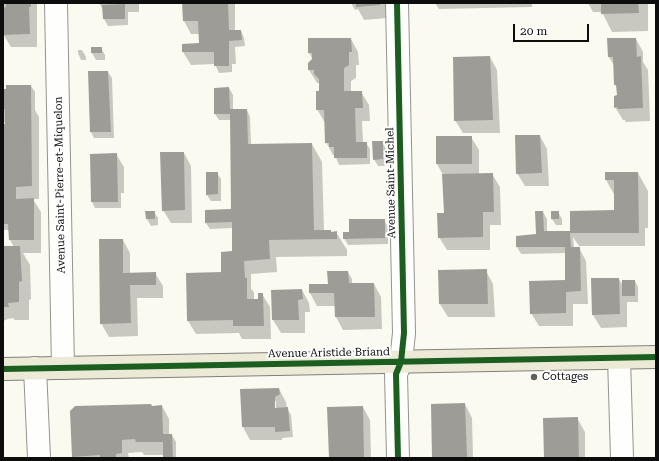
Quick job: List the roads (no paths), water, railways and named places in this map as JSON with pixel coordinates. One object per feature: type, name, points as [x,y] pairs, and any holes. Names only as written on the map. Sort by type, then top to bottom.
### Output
[{"type":"main road","name":"Avenue Aristide Briand","points":[[3,369],[656,357]]},
{"type":"street","name":"Avenue Saint-Pierre-et-Miquelon","points":[[56,3],[63,368]]},
{"type":"street","name":"Avenue Saint-Michel","points":[[397,3],[404,333],[401,362],[396,374],[398,458]]},
{"type":"street","points":[[619,358],[622,458]]},
{"type":"street","points":[[35,368],[39,458]]},
{"type":"place","name":"Cottages","points":[[534,377]]}]
